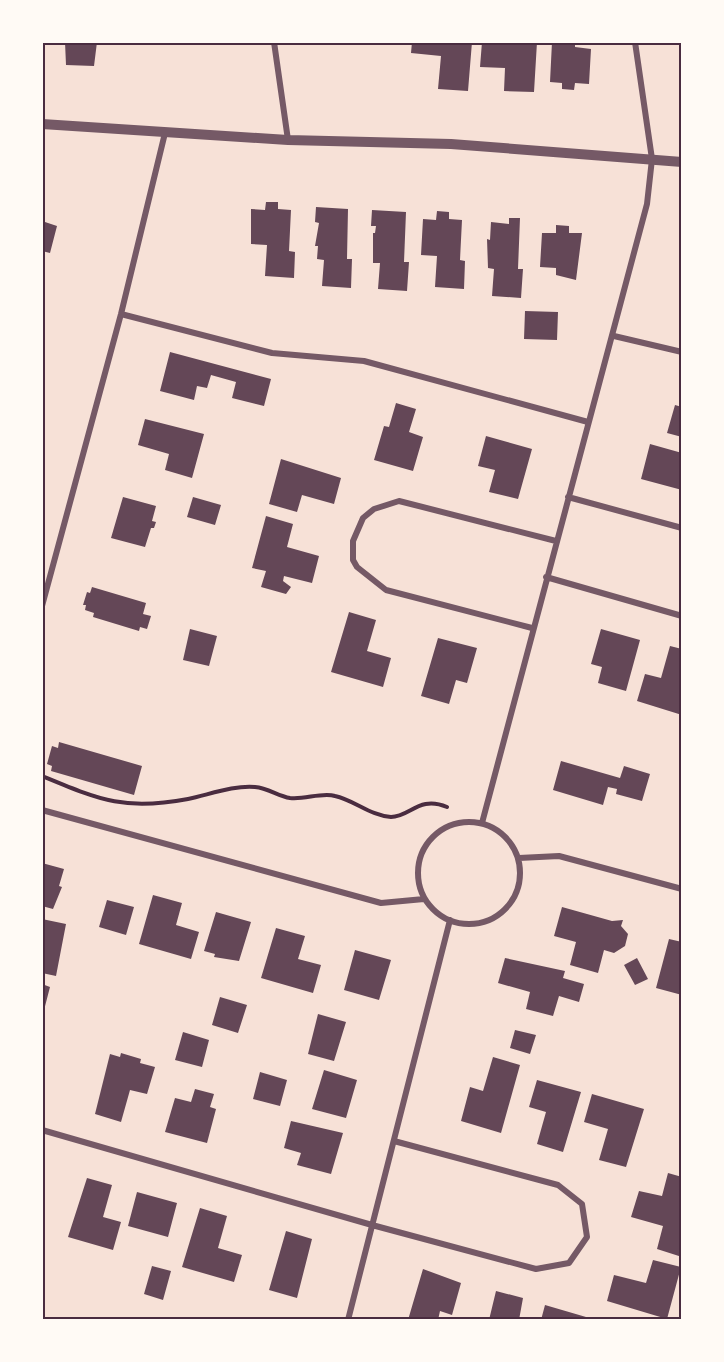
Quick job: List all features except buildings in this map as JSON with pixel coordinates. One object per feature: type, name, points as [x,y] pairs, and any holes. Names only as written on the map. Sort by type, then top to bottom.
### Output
[{"type":"street","points":[[274,42],[288,140]]},
{"type":"street","points":[[482,823],[532,628],[614,336],[647,204],[652,159],[635,42]]},
{"type":"street","points":[[42,124],[288,140],[451,144],[682,162]]},
{"type":"street","points":[[42,606],[122,314],[165,133]]},
{"type":"street","points":[[122,314],[272,353],[364,361],[588,422]]},
{"type":"street","points":[[614,336],[682,352]]},
{"type":"street","points":[[568,497],[682,528]]},
{"type":"street","points":[[532,628],[386,590],[357,567],[353,560],[355,531],[363,518],[374,509],[399,501],[556,541]]},
{"type":"street","points":[[546,577],[682,616]]},
{"type":"street","points":[[42,810],[381,903],[424,899]]},
{"type":"street","points":[[482,823],[505,835],[519,858],[519,887],[506,910],[482,922],[469,924],[450,920],[432,909],[418,886],[423,846],[431,836],[455,824],[482,823]]},
{"type":"street","points":[[519,858],[559,856],[682,890]]},
{"type":"street","points":[[348,1320],[450,920]]},
{"type":"street","points":[[42,1130],[372,1225],[536,1269],[569,1263],[587,1237],[582,1204],[558,1185],[394,1141]]},
{"type":"path","points":[[42,776],[96,798],[134,806],[162,804],[254,787],[288,798],[333,795],[374,812],[393,817],[410,809],[435,802],[447,807]]}]
